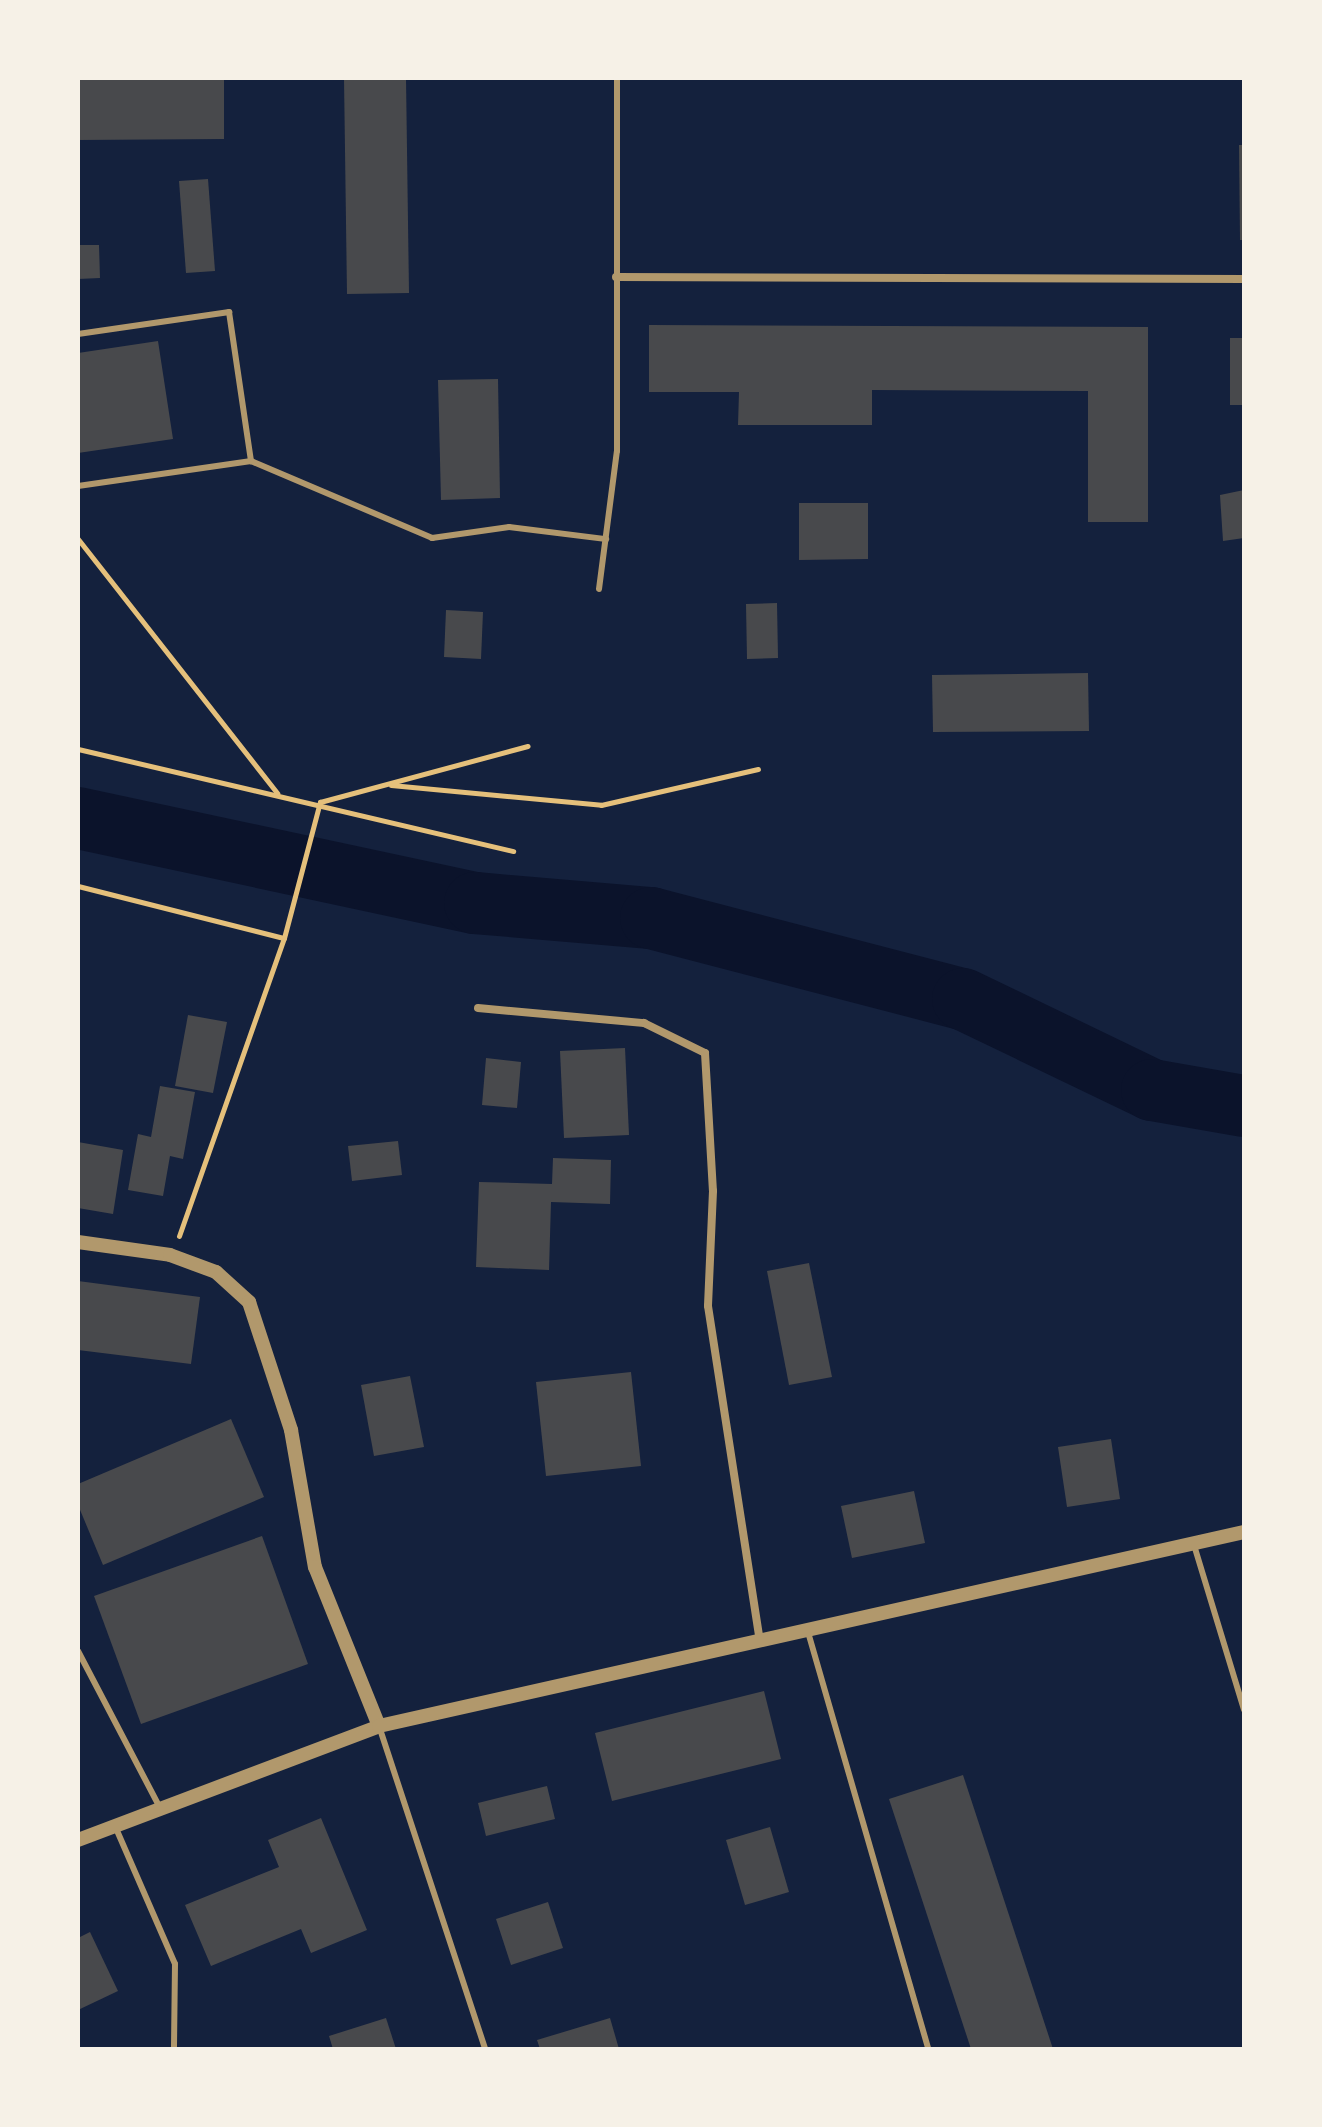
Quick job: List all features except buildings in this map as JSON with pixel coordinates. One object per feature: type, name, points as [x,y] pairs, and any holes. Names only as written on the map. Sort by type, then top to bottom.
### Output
[{"type":"street","points":[[616,277],[1244,279]]},
{"type":"street","points":[[478,1008],[644,1023],[705,1053],[713,1191],[708,1306],[759,1637]]},
{"type":"street","points":[[78,1242],[170,1255],[216,1272],[249,1302],[263,1331],[291,1430],[315,1567],[379,1726]]},
{"type":"street","points":[[78,1840],[114,1823],[379,1726],[806,1625],[1244,1532]]},
{"type":"lane","points":[[599,589],[617,451],[617,78]]},
{"type":"lane","points":[[78,334],[229,312],[251,461]]},
{"type":"lane","points":[[78,486],[251,461],[432,538],[509,527],[606,539]]},
{"type":"lane","points":[[1193,1544],[1244,1710]]},
{"type":"lane","points":[[806,1625],[928,2049]]},
{"type":"lane","points":[[78,1651],[159,1806]]},
{"type":"lane","points":[[379,1726],[485,2049]]},
{"type":"lane","points":[[114,1823],[175,1964],[174,2049]]},
{"type":"path","points":[[78,539],[277,793]]},
{"type":"path","points":[[320,802],[528,746]]},
{"type":"path","points":[[78,749],[320,802],[513,851]]},
{"type":"path","points":[[386,784],[601,805],[758,769]]},
{"type":"path","points":[[170,1255],[199,1195],[284,938],[320,802]]},
{"type":"path","points":[[78,886],[284,938]]},
{"type":"waterway","points":[[78,818],[475,903],[651,918],[963,999],[1152,1090],[1244,1106]]}]
